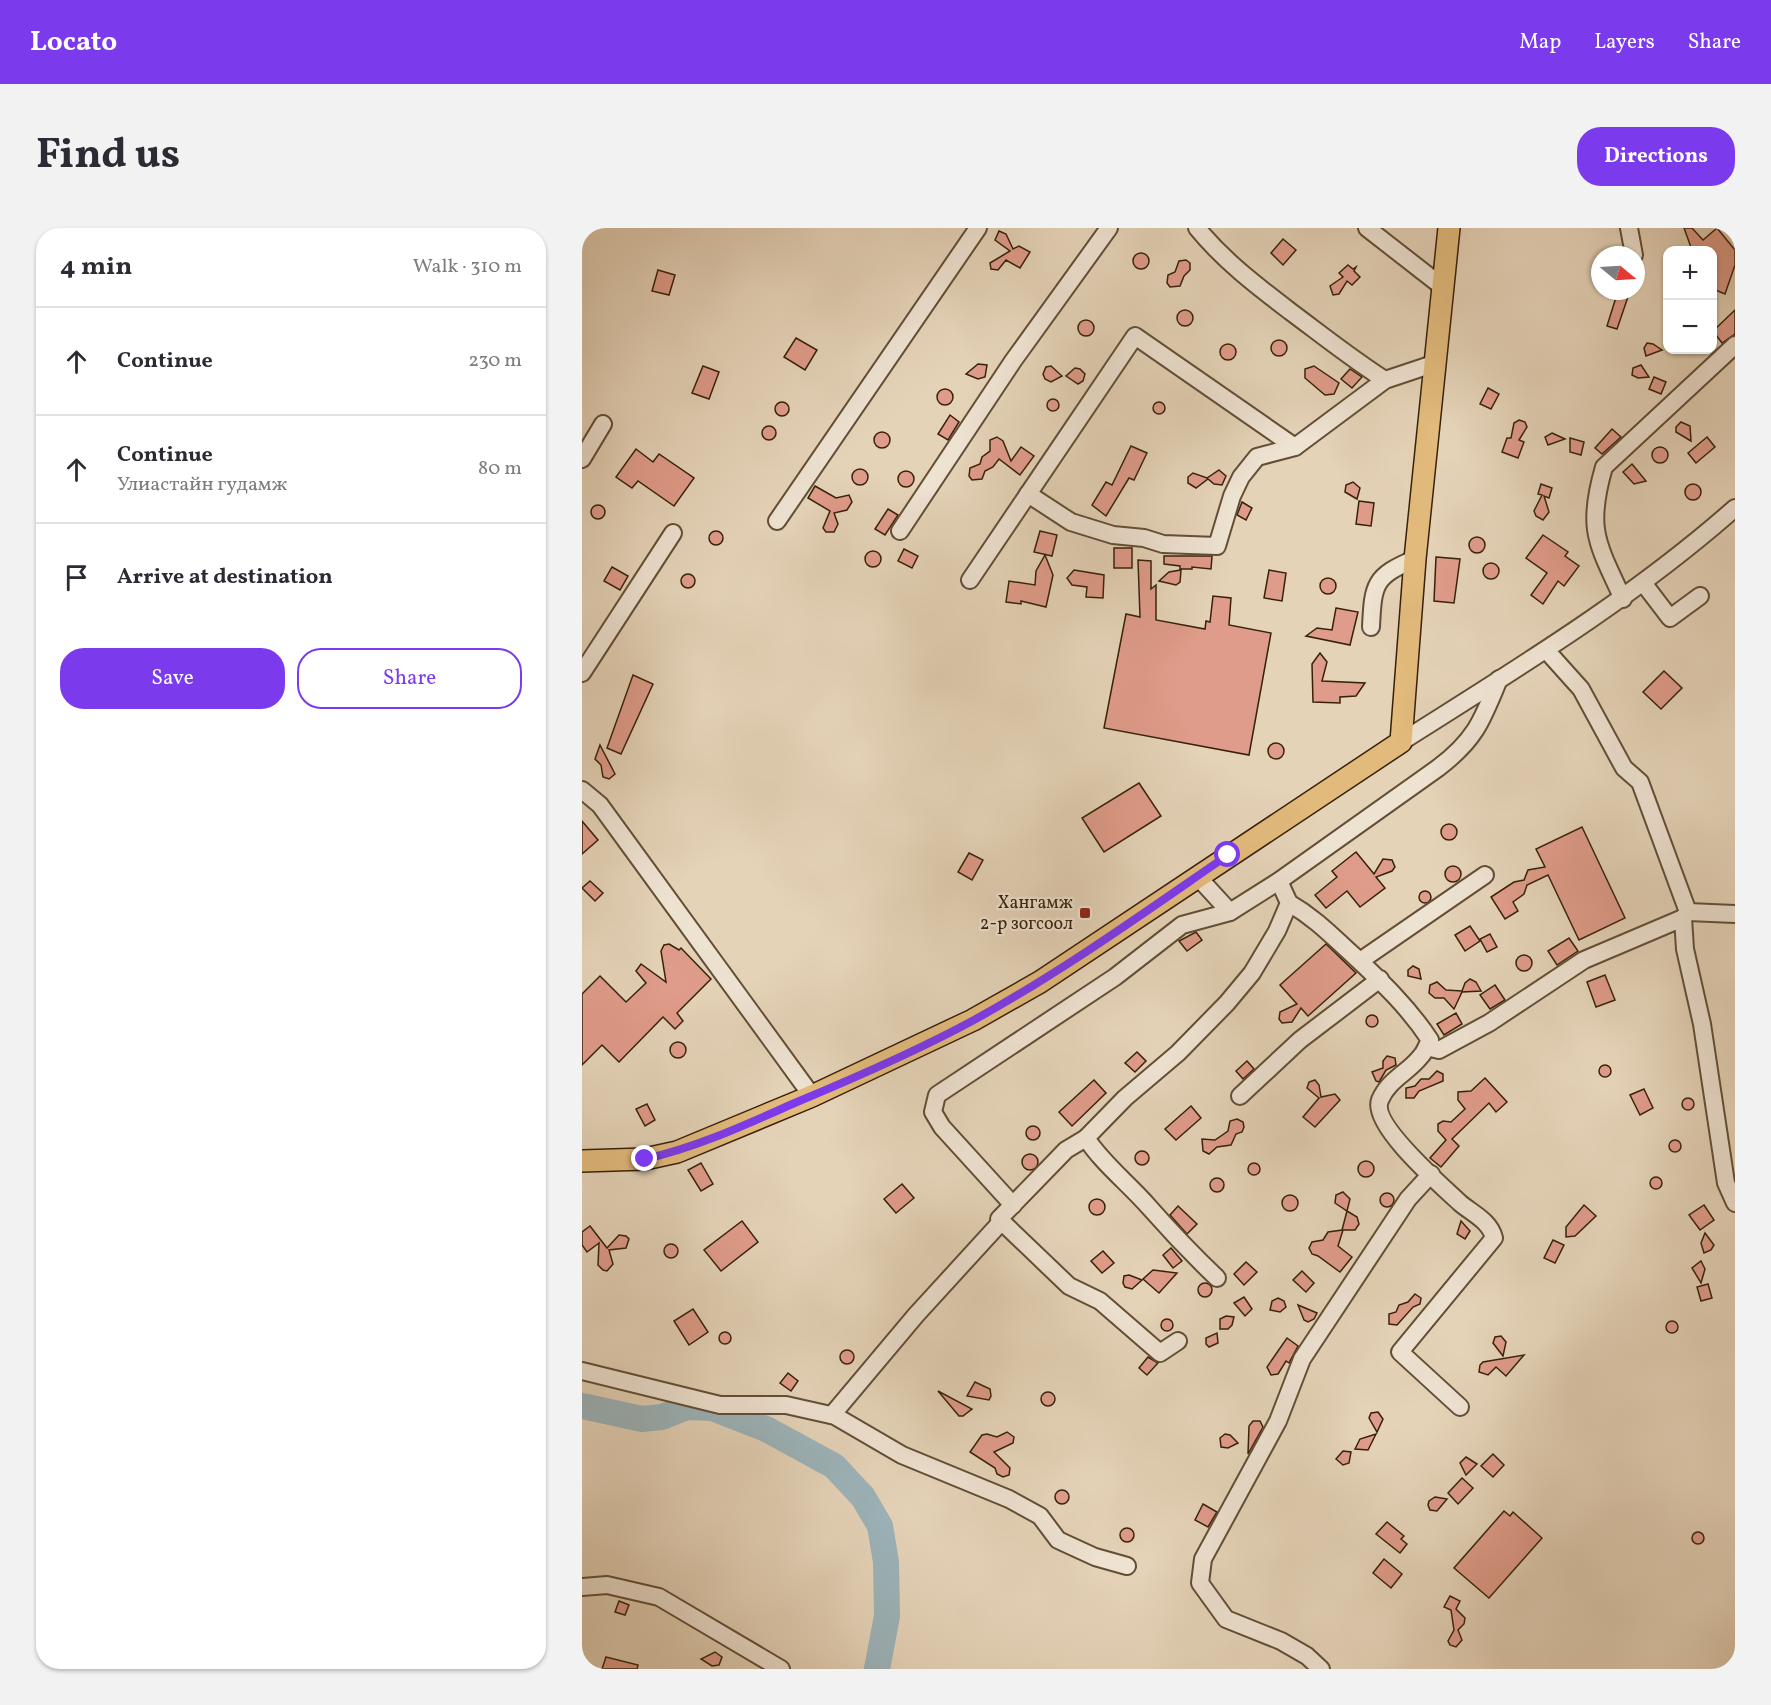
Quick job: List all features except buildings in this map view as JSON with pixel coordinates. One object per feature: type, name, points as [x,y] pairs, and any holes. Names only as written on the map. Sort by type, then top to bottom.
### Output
[{"type":"main road","points":[[582,1161],[645,1159],[677,1152],[812,1096],[973,1020],[1040,982],[1401,742],[1415,559],[1449,228]]},
{"type":"street","points":[[777,521],[978,228]]},
{"type":"street","points":[[900,531],[1013,361],[1108,228]]},
{"type":"street","points":[[1197,228],[1213,248],[1248,278],[1353,359],[1385,380]]},
{"type":"street","points":[[1367,228],[1444,288]]},
{"type":"street","points":[[1629,228],[1632,246]]},
{"type":"street","points":[[970,580],[1135,336],[1295,447]]},
{"type":"street","points":[[1623,599],[1594,529],[1594,511],[1604,467],[1735,345]]},
{"type":"street","points":[[1028,494],[1071,522],[1113,535],[1144,538],[1163,543],[1217,546],[1232,496],[1241,477],[1257,457],[1295,447],[1385,380],[1436,363]]},
{"type":"street","points":[[582,459],[603,424]]},
{"type":"street","points":[[1401,742],[1623,599],[1735,508]]},
{"type":"street","points":[[582,674],[673,533]]},
{"type":"street","points":[[1371,627],[1373,595],[1382,577],[1390,570],[1415,559]]},
{"type":"street","points":[[1644,584],[1670,618],[1700,596]]},
{"type":"street","points":[[1546,650],[1581,689],[1624,768],[1640,782],[1685,915],[1685,949],[1729,1159],[1726,1183],[1735,1203]]},
{"type":"street","points":[[1013,1204],[942,1126],[933,1112],[937,1095],[1115,977],[1182,925],[1230,912],[1279,881],[1459,752],[1480,726],[1499,679]]},
{"type":"street","points":[[582,790],[600,805],[812,1096]]},
{"type":"street","points":[[1360,961],[1485,875]]},
{"type":"street","points":[[1197,876],[1230,912]]},
{"type":"street","points":[[1279,881],[1289,903],[1324,926],[1380,979],[1414,1016],[1430,1040],[1421,1057],[1388,1084],[1379,1103],[1382,1121],[1395,1140],[1473,1214],[1491,1226],[1494,1238],[1400,1352],[1460,1407]]},
{"type":"street","points":[[1178,1341],[1160,1353],[1100,1301],[1069,1286],[999,1219],[1066,1150],[1086,1138],[1125,1098],[1178,1053],[1227,1003],[1252,973],[1277,931],[1289,903]]},
{"type":"street","points":[[1427,1047],[1439,1050],[1489,1023],[1584,960],[1685,915],[1735,914]]},
{"type":"street","points":[[1240,1096],[1300,1040],[1380,979]]},
{"type":"street","points":[[1086,1138],[1097,1155],[1149,1207],[1172,1235],[1217,1278]]},
{"type":"street","points":[[1321,1669],[1307,1656],[1281,1641],[1226,1620],[1201,1587],[1203,1559],[1278,1421],[1302,1359],[1408,1199],[1431,1174]]},
{"type":"street","points":[[832,1415],[916,1315],[1001,1222]]},
{"type":"street","points":[[582,1371],[720,1405],[786,1405],[832,1415],[902,1455],[1009,1499],[1040,1515],[1058,1540],[1095,1557],[1127,1566]]},
{"type":"street","points":[[582,1587],[607,1585],[659,1597],[781,1669]]},
{"type":"waterway","points":[[582,1406],[642,1419],[662,1417],[687,1407],[712,1408],[766,1429],[834,1466],[863,1497],[880,1526],[886,1562],[887,1616],[877,1669]]},
{"type":"place","name":"Хангамж 2-р зогсоол","points":[[1085,913]]},
{"type":"route","points":[[645,1159],[677,1152],[716,1137],[889,1062],[973,1020],[1040,982],[1228,855]]}]
